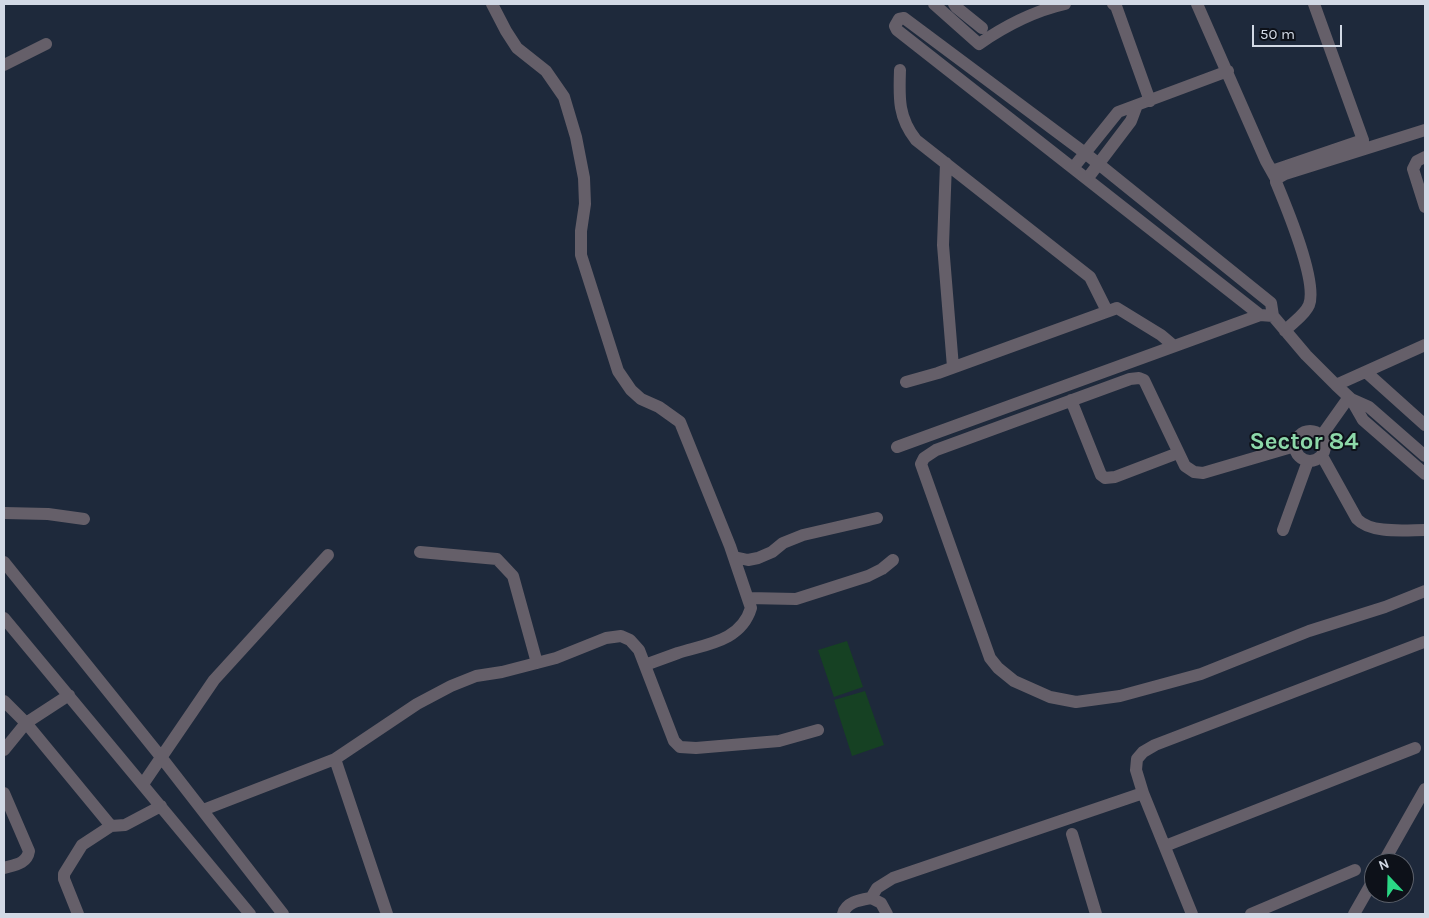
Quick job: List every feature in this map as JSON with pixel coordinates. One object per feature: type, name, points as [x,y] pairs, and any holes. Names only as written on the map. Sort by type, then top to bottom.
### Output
[{"type":"street","points":[[492,4],[517,48],[546,71],[564,98],[576,137],[584,178],[585,204],[581,231],[581,255],[618,371],[631,390],[642,399],[659,407],[680,422],[734,557],[751,608],[748,617],[741,627],[730,636],[708,646],[645,665]]},
{"type":"street","points":[[934,4],[979,44],[1002,28],[1052,7],[1065,4]]},
{"type":"street","points":[[954,4],[956,8],[982,28]]},
{"type":"street","points":[[1113,4],[1116,6],[1150,101]]},
{"type":"street","points":[[1197,4],[1274,175],[1301,249],[1311,298],[1307,308],[1285,331]]},
{"type":"street","points":[[1274,175],[1363,140],[1314,4]]},
{"type":"street","points":[[1260,316],[897,30],[895,26],[899,19],[904,18],[1085,153],[1271,303],[1273,316],[1285,331],[1350,398],[1363,420],[1425,474]]},
{"type":"street","points":[[4,65],[46,44]]},
{"type":"street","points":[[900,70],[899,103],[907,128],[916,140],[1090,277],[1107,311]]},
{"type":"street","points":[[1073,168],[1118,112],[1228,71]]},
{"type":"street","points":[[1087,179],[1131,121],[1137,106]]},
{"type":"street","points":[[1274,175],[1285,174],[1425,130]]},
{"type":"street","points":[[1425,157],[1417,161],[1413,169],[1425,208]]},
{"type":"street","points":[[946,163],[943,245],[953,368]]},
{"type":"street","points":[[906,382],[953,368],[1117,308],[1161,334],[1174,346]]},
{"type":"street","points":[[897,448],[1174,346],[1260,316],[1273,316]]},
{"type":"street","points":[[1336,385],[1425,345]]},
{"type":"street","points":[[1366,372],[1425,425]]},
{"type":"street","points":[[1295,446],[1203,473],[1194,472],[1185,466],[1144,380],[1139,378],[1130,379],[936,450],[924,458],[922,464],[990,658],[998,668],[1014,681],[1050,697],[1076,702],[1120,696],[1200,674],[1309,631],[1385,607],[1425,591]]},
{"type":"street","points":[[1322,435],[1350,398]]},
{"type":"street","points":[[1350,398],[1369,407],[1425,456]]},
{"type":"street","points":[[1071,400],[1101,475],[1105,478],[1115,477],[1178,453]]},
{"type":"street","points":[[1308,430],[1316,431],[1322,435],[1325,442],[1322,456],[1316,460],[1308,461],[1302,458],[1297,453],[1295,446],[1296,439],[1301,433],[1308,430]]},
{"type":"street","points":[[1322,456],[1357,519],[1363,525],[1377,529],[1425,530]]},
{"type":"street","points":[[1283,530],[1308,461]]},
{"type":"street","points":[[4,513],[48,514],[84,519]]},
{"type":"street","points":[[734,557],[748,560],[758,558],[772,552],[783,543],[803,535],[877,518]]},
{"type":"street","points":[[420,552],[497,559],[512,576],[538,663]]},
{"type":"street","points":[[143,784],[214,680],[328,555]]},
{"type":"street","points":[[748,598],[796,599],[868,576],[882,569],[893,560]]},
{"type":"street","points":[[4,562],[161,757],[283,914]]},
{"type":"street","points":[[4,618],[250,914]]},
{"type":"street","points":[[203,810],[335,759],[417,704],[476,676],[538,663],[556,658],[606,638],[621,636],[630,640],[639,650],[674,741],[680,747],[696,748],[779,741],[818,730]]},
{"type":"street","points":[[1192,914],[1143,793],[1136,770],[1137,759],[1143,752],[1155,745],[1424,642]]},
{"type":"street","points":[[4,750],[26,723],[69,695]]},
{"type":"street","points":[[4,701],[26,723],[111,826]]},
{"type":"street","points":[[1164,846],[1415,748]]},
{"type":"street","points":[[335,759],[387,914]]},
{"type":"street","points":[[1389,853],[1425,789]]},
{"type":"street","points":[[871,898],[877,888],[893,878],[1143,793]]},
{"type":"street","points":[[4,794],[29,851],[24,861],[4,868]]},
{"type":"street","points":[[78,914],[64,879],[64,874],[82,845],[111,826],[125,825],[161,806]]},
{"type":"street","points":[[1072,834],[1096,914]]},
{"type":"street","points":[[1251,914],[1355,870]]},
{"type":"street","points":[[1354,914],[1364,896]]},
{"type":"street","points":[[843,914],[850,904],[871,898],[881,903],[887,914]]},
{"type":"green space","points":[[847,641],[863,687],[834,697],[818,650]]},
{"type":"green space","points":[[865,691],[884,745],[852,756],[834,700]]},
{"type":"district","name":"Sector 84","points":[[1304,442]]}]
